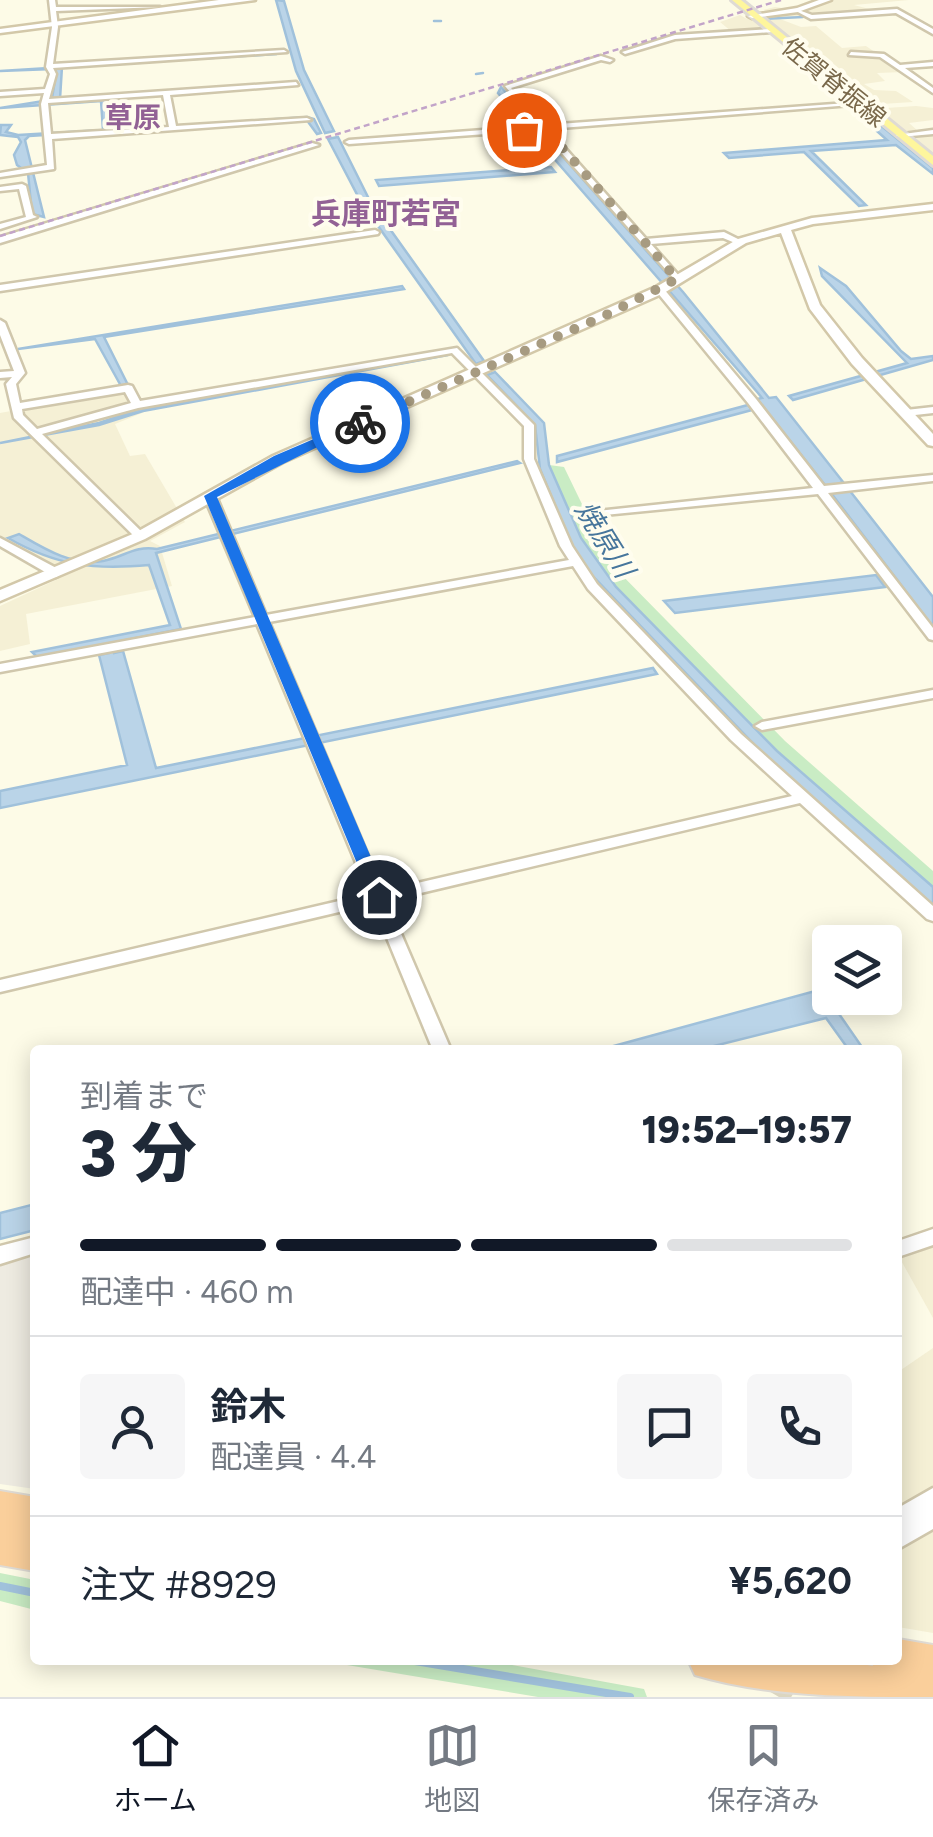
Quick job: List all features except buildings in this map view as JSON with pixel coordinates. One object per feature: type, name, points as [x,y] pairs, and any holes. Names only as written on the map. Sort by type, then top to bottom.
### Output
[{"type":"highway","points":[[0,1511],[30,1516]]},
{"type":"highway","points":[[0,1544],[30,1549]]},
{"type":"highway","points":[[902,1662],[933,1667]]},
{"type":"highway","points":[[727,1665],[798,1686],[926,1697]]},
{"type":"main road","name":"佐賀脊振線","points":[[736,0],[855,105],[933,162]]},
{"type":"street","points":[[0,175],[51,166],[47,135],[48,90],[53,74],[49,68],[55,27],[53,4],[158,7],[251,0]]},
{"type":"street","points":[[752,16],[798,10],[827,0]]},
{"type":"street","points":[[0,31],[55,27],[158,7]]},
{"type":"street","points":[[798,10],[811,17],[897,11],[933,32]]},
{"type":"street","points":[[624,52],[675,38],[770,31]]},
{"type":"street","points":[[49,68],[284,52]]},
{"type":"street","points":[[852,54],[882,55],[933,91]]},
{"type":"street","points":[[610,60],[601,58],[507,88],[538,128],[645,242],[669,285],[819,490],[933,636]]},
{"type":"street","points":[[900,67],[933,64]]},
{"type":"street","points":[[50,102],[296,84]]},
{"type":"street","points":[[0,94],[48,90]]},
{"type":"street","points":[[166,93],[172,127]]},
{"type":"street","points":[[348,142],[855,105]]},
{"type":"street","points":[[47,135],[306,120]]},
{"type":"street","points":[[900,135],[933,132]]},
{"type":"street","points":[[0,240],[315,146]]},
{"type":"street","points":[[0,189],[22,186],[31,217],[0,227]]},
{"type":"street","points":[[0,596],[140,536],[278,459],[669,285],[740,242],[837,216],[933,206]]},
{"type":"street","points":[[785,228],[820,313],[872,377],[933,442]]},
{"type":"street","points":[[0,288],[375,232]]},
{"type":"street","points":[[645,242],[724,235],[740,242]]},
{"type":"street","points":[[0,322],[20,373]]},
{"type":"street","points":[[38,435],[138,405],[454,350],[528,425],[529,459],[576,562],[592,586],[736,737],[933,915]]},
{"type":"street","points":[[0,375],[20,373]]},
{"type":"street","points":[[20,373],[11,384],[17,412],[140,536]]},
{"type":"street","points":[[17,412],[128,388],[138,405]]},
{"type":"street","points":[[906,413],[933,410]]},
{"type":"street","points":[[588,515],[933,478]]},
{"type":"street","points":[[210,496],[440,1045]]},
{"type":"street","points":[[0,541],[56,573]]},
{"type":"street","points":[[0,668],[576,562]]},
{"type":"street","points":[[762,726],[933,694]]},
{"type":"street","points":[[0,986],[802,798]]},
{"type":"street","points":[[902,1248],[933,1237]]},
{"type":"street","points":[[0,1255],[30,1246]]},
{"type":"street","points":[[902,1517],[933,1498]]},
{"type":"street","points":[[902,1535],[933,1516]]},
{"type":"shaded area","points":[[833,0],[909,0],[854,5],[884,13],[780,19],[801,27],[816,26],[842,48],[866,46],[904,72],[877,73],[885,81],[864,84],[874,90],[896,91],[913,102],[866,105],[772,30],[732,32],[720,22],[740,15],[747,19],[777,16],[763,10],[775,7],[804,11]]},
{"type":"shaded area","points":[[933,108],[933,120],[909,123],[919,132],[933,131],[933,158],[871,109]]},
{"type":"shaded area","points":[[133,386],[147,411],[115,424],[130,456],[145,454],[185,522],[150,541],[160,546],[172,586],[26,614],[30,644],[0,651],[0,606],[58,579],[0,545],[0,413],[11,411],[13,406]]},
{"type":"shaded area","points":[[933,1243],[933,1318],[902,1262],[902,1254]]},
{"type":"shaded area","points":[[30,1253],[30,1488],[0,1484],[0,1261]]},
{"type":"shaded area","points":[[933,1348],[933,1633],[902,1628],[902,1369]]},
{"type":"green space","points":[[549,465],[564,467],[611,564],[785,741],[933,871],[933,887],[777,751],[616,587],[581,538]]},
{"type":"green space","points":[[0,1573],[30,1579],[30,1609],[0,1601]]},
{"type":"green space","points":[[347,1665],[512,1665],[644,1689],[647,1697],[538,1697]]},
{"type":"water","points":[[276,0],[284,1],[304,70],[334,131],[325,133],[296,71]]},
{"type":"water","points":[[62,67],[60,99],[121,98],[107,102],[112,130],[307,117],[314,119],[321,133],[317,134],[306,119],[29,136],[25,140],[44,217],[32,214],[28,173],[17,165],[14,155],[21,142],[18,137],[0,135],[1,125],[11,125],[6,132],[18,135],[103,130],[101,101],[0,108],[56,99],[52,98],[56,74],[53,69],[0,71]]},
{"type":"water","points":[[501,87],[683,292],[769,398],[776,397],[843,482],[838,484],[842,492],[850,491],[933,597],[933,627],[831,493],[835,491],[825,485],[757,399],[762,398],[498,93]]},
{"type":"water","points":[[857,106],[933,168],[933,174],[896,145],[811,151],[866,205],[859,206],[804,152],[729,158],[724,153],[887,140],[850,107]]},
{"type":"water","points":[[338,137],[370,201],[484,361],[476,364],[361,202],[328,139]]},
{"type":"water","points":[[551,167],[555,172],[379,186],[376,180]]},
{"type":"water","points":[[820,268],[846,286],[901,351],[911,359],[933,356],[933,360],[793,400],[789,396],[907,363],[822,276]]},
{"type":"water","points":[[402,286],[404,289],[104,337],[128,385],[121,386],[95,339],[18,349]]},
{"type":"water","points":[[448,355],[143,411],[99,425],[0,443],[99,423],[140,409]]},
{"type":"water","points":[[495,372],[544,423],[549,465],[581,538],[616,587],[777,751],[933,887],[933,905],[768,759],[588,571],[571,544],[540,469],[535,425],[487,375]]},
{"type":"water","points":[[748,405],[752,410],[557,462],[557,456]]},
{"type":"water","points":[[520,463],[156,553],[181,629],[111,643],[114,653],[123,651],[156,768],[653,668],[657,674],[0,808],[0,791],[127,765],[99,655],[109,653],[107,644],[37,657],[32,652],[170,625],[149,565],[76,564],[43,555],[8,538],[19,534],[70,559],[103,561]]},
{"type":"water","points":[[876,575],[885,587],[675,613],[664,601]]},
{"type":"water","points":[[812,992],[812,1015],[840,1015],[861,1045],[845,1045],[826,1018],[718,1045],[617,1045]]},
{"type":"water","points":[[30,1205],[30,1231],[0,1239],[0,1213]]},
{"type":"waterway","points":[[761,19],[803,17]]},
{"type":"waterway","points":[[434,21],[441,21]]},
{"type":"waterway","points":[[476,74],[483,73]]},
{"type":"waterway","points":[[0,1586],[30,1592]]},
{"type":"waterway","points":[[439,1665],[630,1697]]},
{"type":"tunnel","points":[[779,1697],[798,1665]]},
{"type":"railway","points":[[0,236],[781,0]]},
{"type":"way so far","points":[[360,423],[602,317],[677,279],[545,128],[524,130]]},
{"type":"district","name":"草原","points":[[133,117]]},
{"type":"district","name":"兵庫町若宮","points":[[386,213]]},
{"type":"route","points":[[360,423],[247,474],[210,496],[379,897]]},
{"type":"water label","name":"焼原川","points":[[605,539]]}]
